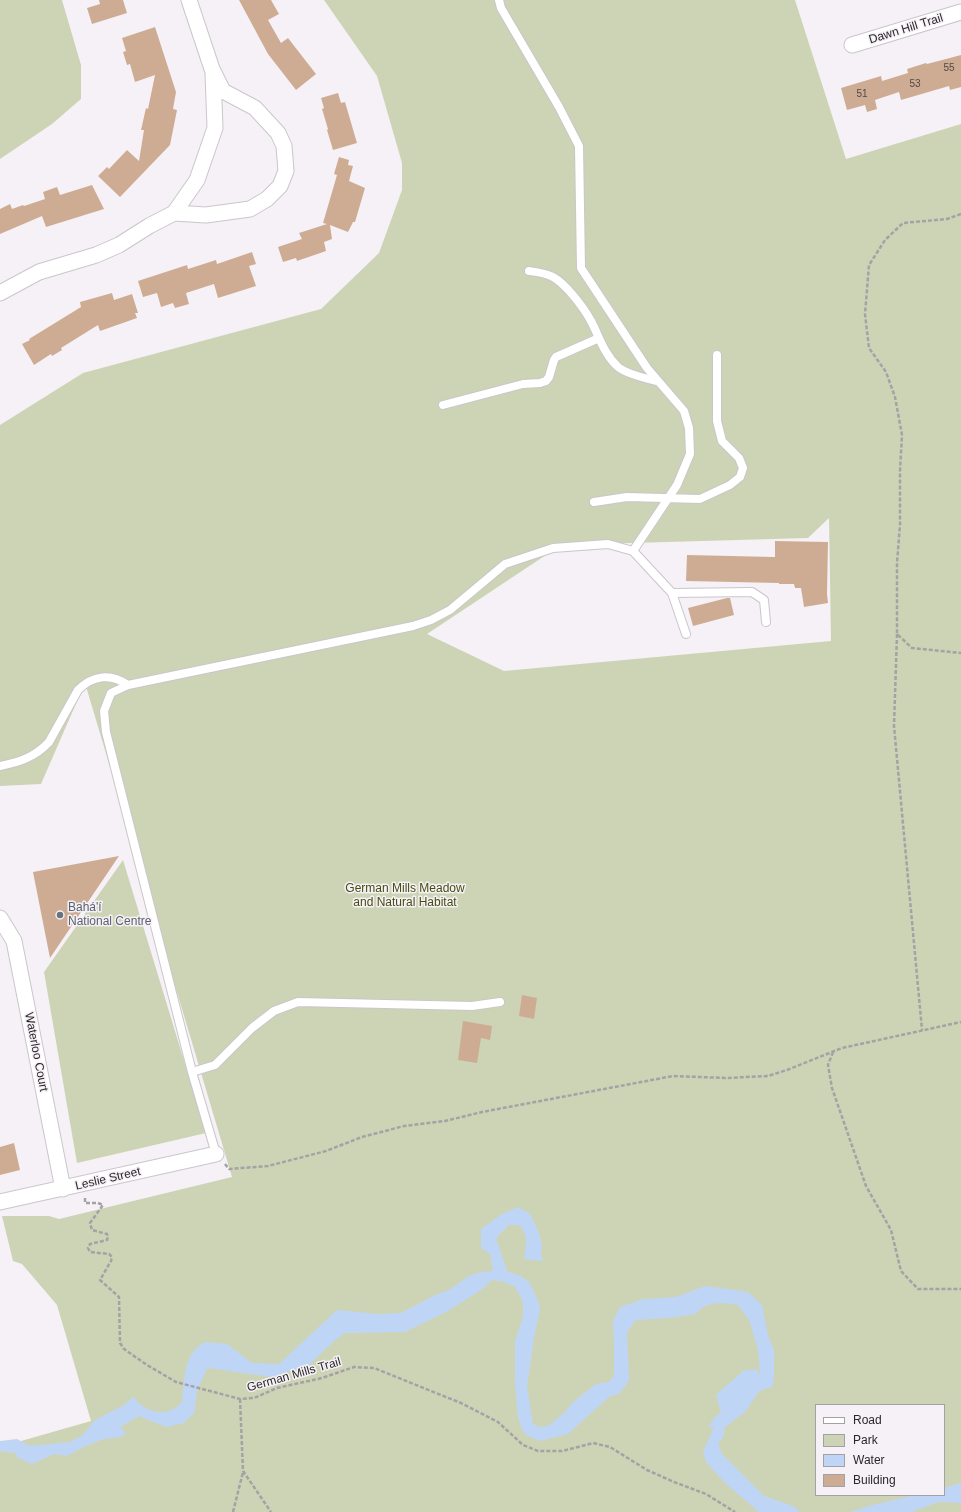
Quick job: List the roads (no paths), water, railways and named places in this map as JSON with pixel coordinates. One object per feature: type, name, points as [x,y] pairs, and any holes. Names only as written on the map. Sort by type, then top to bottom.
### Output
[{"type":"street","points":[[174,213],[206,215],[250,209],[267,198],[280,186],[286,171],[284,146],[278,133],[270,122],[255,108],[223,90],[212,69],[190,0]]},
{"type":"street","name":"Dawn Hill Trail","points":[[852,45],[961,12]]},
{"type":"street","points":[[0,293],[39,272],[96,255],[174,213],[197,180],[215,128],[212,69]]},
{"type":"street","name":"Waterloo Court","points":[[0,918],[14,941],[63,1189]]},
{"type":"street","name":"Leslie Street","points":[[0,1202],[216,1154]]},
{"type":"lane","points":[[499,0],[501,8],[559,107],[579,146],[581,268],[647,368],[684,411],[689,428],[690,454],[677,485],[633,551]]},
{"type":"lane","points":[[529,271],[539,272],[554,278],[570,292],[591,320],[603,347],[618,367],[644,379],[657,381]]},
{"type":"lane","points":[[443,404],[524,384],[546,381],[549,377],[556,357],[599,338]]},
{"type":"lane","points":[[594,502],[628,497],[700,499],[730,485],[740,477],[743,468],[739,458],[722,440],[717,421],[717,355]]},
{"type":"lane","points":[[216,1154],[192,1072],[106,732],[104,711],[111,693],[128,686],[413,626],[431,620],[450,610],[505,564],[553,548],[608,544],[633,551],[672,593],[686,634]]},
{"type":"lane","points":[[672,593],[752,592],[764,600],[766,622]]},
{"type":"lane","points":[[0,766],[27,759],[43,749],[49,742],[78,690],[85,683],[100,677],[106,677],[121,680],[128,686]]},
{"type":"lane","points":[[192,1072],[215,1065],[252,1028],[274,1011],[298,1002],[472,1006],[500,1002]]},
{"type":"water","points":[[518,1207],[530,1214],[538,1230],[542,1244],[541,1254],[543,1261],[524,1259],[526,1237],[519,1225],[509,1225],[497,1237],[497,1241],[507,1271],[521,1276],[530,1283],[539,1303],[540,1311],[535,1332],[527,1386],[533,1424],[539,1427],[548,1426],[564,1413],[573,1402],[596,1384],[609,1382],[614,1375],[613,1321],[620,1307],[644,1299],[676,1297],[705,1286],[748,1292],[762,1305],[768,1335],[774,1350],[774,1379],[772,1387],[759,1391],[745,1412],[724,1428],[724,1436],[718,1444],[722,1454],[764,1496],[793,1506],[800,1512],[759,1512],[725,1483],[706,1462],[703,1452],[714,1427],[708,1427],[715,1417],[721,1412],[716,1395],[743,1371],[756,1369],[760,1375],[758,1349],[749,1320],[738,1305],[721,1303],[704,1307],[696,1314],[669,1318],[636,1320],[627,1332],[629,1381],[619,1394],[610,1396],[568,1434],[540,1441],[526,1435],[522,1429],[518,1417],[515,1383],[515,1341],[523,1317],[523,1302],[515,1287],[504,1282],[492,1280],[481,1290],[448,1311],[405,1332],[345,1333],[334,1341],[309,1365],[272,1377],[208,1368],[198,1389],[195,1412],[184,1423],[166,1427],[139,1416],[120,1427],[125,1432],[125,1435],[123,1436],[101,1440],[67,1456],[54,1454],[32,1464],[18,1458],[15,1453],[0,1451],[0,1441],[17,1439],[30,1446],[70,1442],[83,1435],[95,1420],[124,1405],[133,1397],[141,1405],[150,1410],[165,1412],[174,1409],[182,1402],[186,1369],[190,1357],[196,1348],[206,1342],[227,1344],[252,1363],[279,1364],[337,1310],[377,1314],[401,1313],[435,1295],[449,1290],[469,1276],[481,1272],[493,1271],[490,1254],[481,1248],[481,1229],[502,1214]]},
{"type":"water","points":[[961,1483],[961,1503],[939,1502],[911,1512],[850,1512],[911,1496],[945,1496],[945,1488]]},
{"type":"place","name":"Bahá'í National Centre","points":[[60,915]]},
{"type":"park label","name":"German Mills Meadow and Natural Habitat","points":[[405,896]]}]
